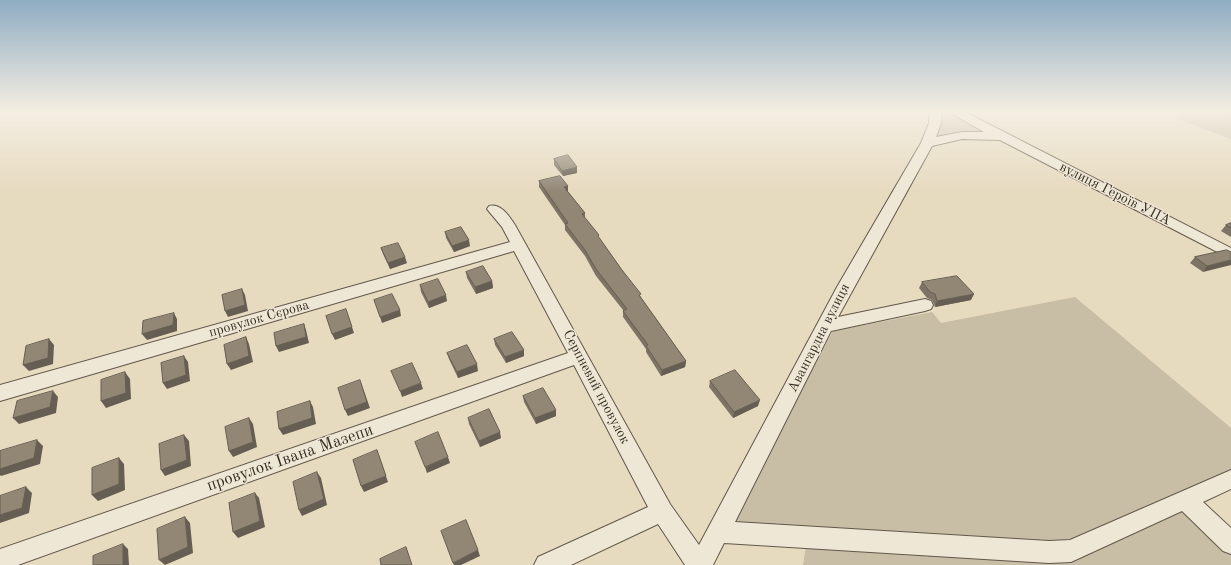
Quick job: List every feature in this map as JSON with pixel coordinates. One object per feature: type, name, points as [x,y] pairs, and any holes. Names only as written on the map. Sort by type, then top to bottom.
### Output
[{"type":"street","name":"Авангардна вулиця","points":[[700,565],[845,287],[929,138]]},
{"type":"street","points":[[928,142],[941,138]]},
{"type":"street","name":"вулиця Героїв УПА","points":[[1007,138],[1231,254]]},
{"type":"street","name":"Серпневий провулок","points":[[494,209],[508,225],[662,511],[700,565]]},
{"type":"street","name":"провулок Сєрова","points":[[0,393],[518,245]]},
{"type":"street","points":[[825,326],[925,305]]},
{"type":"street","name":"провулок Івана Мазепи","points":[[0,560],[579,356]]},
{"type":"street","points":[[717,532],[1071,552],[1231,479]]},
{"type":"street","points":[[1186,500],[1231,542]]},
{"type":"street","points":[[546,565],[662,511]]},
{"type":"shaded area","points":[[1075,297],[1231,428],[1231,473],[1068,547],[735,522],[734,517],[833,331],[932,312],[941,323]]},
{"type":"shaded area","points":[[1176,510],[1189,513],[1231,548],[1231,565],[803,565],[807,540],[1051,557]]},
{"type":"building","points":[[568,155],[577,167],[562,171],[554,159]]},
{"type":"building","points":[[560,176],[568,186],[564,187],[585,213],[582,214],[599,235],[598,236],[622,270],[641,294],[639,295],[686,361],[662,370],[646,346],[648,345],[623,311],[627,309],[596,269],[585,250],[565,224],[568,223],[539,181]]},
{"type":"building","points":[[1231,223],[1231,228],[1226,225]]},
{"type":"building","points":[[461,227],[469,240],[452,246],[445,232]]},
{"type":"building","points":[[398,243],[405,257],[388,263],[381,248]]},
{"type":"building","points":[[1227,250],[1231,252],[1231,260],[1207,266],[1195,257]]},
{"type":"building","points":[[483,266],[492,281],[475,287],[466,272]]},
{"type":"building","points":[[957,276],[974,294],[937,301],[935,294],[930,292],[922,282]]},
{"type":"building","points":[[438,279],[446,295],[428,302],[420,285]]},
{"type":"building","points":[[242,289],[245,305],[225,311],[222,295]]},
{"type":"building","points":[[392,294],[400,310],[380,317],[374,300]]},
{"type":"building","points":[[346,309],[352,327],[332,334],[326,316]]},
{"type":"building","points":[[174,313],[173,325],[142,334],[143,321]]},
{"type":"building","points":[[304,324],[306,337],[276,346],[274,333]]},
{"type":"building","points":[[512,332],[524,350],[505,357],[494,339]]},
{"type":"building","points":[[246,337],[249,356],[227,364],[224,345]]},
{"type":"building","points":[[49,339],[48,358],[23,365],[26,346]]},
{"type":"building","points":[[467,345],[477,364],[457,372],[447,353]]},
{"type":"building","points":[[184,356],[186,375],[163,383],[161,363]]},
{"type":"building","points":[[412,363],[421,383],[400,391],[391,371]]},
{"type":"building","points":[[735,370],[760,400],[734,412],[710,381]]},
{"type":"building","points":[[125,372],[126,393],[101,401],[101,380]]},
{"type":"building","points":[[360,380],[367,402],[345,410],[338,388]]},
{"type":"building","points":[[543,388],[556,410],[535,418],[523,396]]},
{"type":"building","points":[[53,391],[50,407],[13,418],[17,401]]},
{"type":"building","points":[[310,401],[312,418],[279,429],[277,412]]},
{"type":"building","points":[[489,409],[500,432],[479,441],[468,418]]},
{"type":"building","points":[[249,418],[253,442],[229,451],[225,427]]},
{"type":"building","points":[[438,432],[448,457],[425,467],[415,442]]},
{"type":"building","points":[[184,435],[187,460],[161,470],[159,444]]},
{"type":"building","points":[[37,440],[34,458],[0,469],[0,451]]},
{"type":"building","points":[[377,450],[386,476],[361,486],[353,460]]},
{"type":"building","points":[[119,458],[119,484],[92,495],[92,468]]},
{"type":"building","points":[[317,472],[324,499],[299,510],[293,482]]},
{"type":"building","points":[[26,487],[22,508],[0,515],[0,496]]},
{"type":"building","points":[[255,493],[260,521],[233,532],[229,503]]},
{"type":"building","points":[[185,517],[188,547],[159,560],[157,529]]},
{"type":"building","points":[[466,520],[478,550],[453,563],[441,531]]},
{"type":"building","points":[[123,544],[123,565],[93,565],[93,556]]},
{"type":"building","points":[[406,547],[412,565],[381,565],[380,559]]}]
